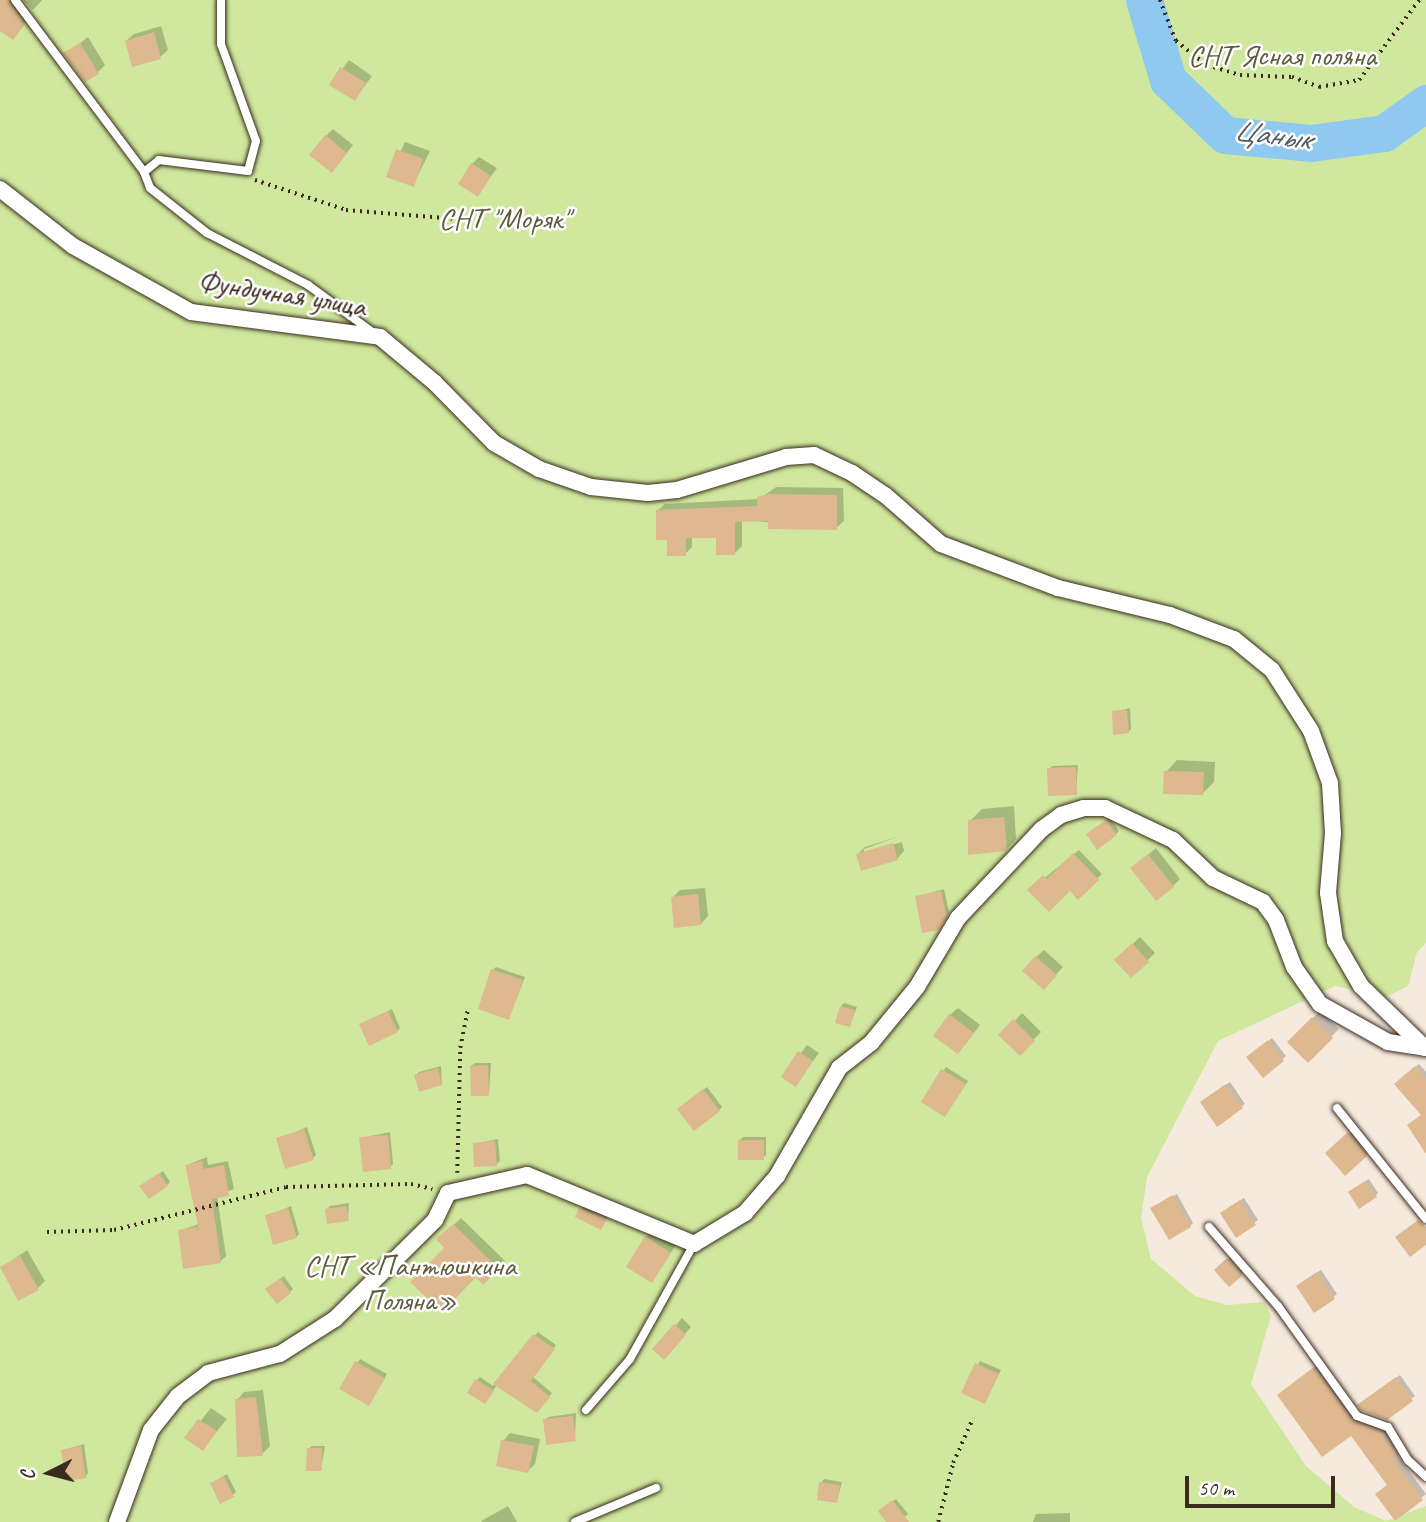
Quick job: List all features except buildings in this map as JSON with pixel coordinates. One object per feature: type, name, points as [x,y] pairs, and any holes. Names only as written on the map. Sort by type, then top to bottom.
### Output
[{"type":"street","name":"Фундучная улица","points":[[0,189],[72,246],[191,312],[380,337]]},
{"type":"street","points":[[380,337],[435,383],[494,443],[539,469],[591,487],[648,493],[677,490],[786,457],[814,455],[852,473],[885,495],[941,544],[1058,588],[1170,615],[1234,639],[1272,670],[1311,731],[1330,783],[1333,833],[1328,893],[1335,941],[1361,986],[1426,1048]]},
{"type":"street","points":[[117,1522],[151,1430],[178,1396],[208,1373],[280,1354],[316,1333],[435,1220],[449,1193],[498,1179],[527,1175],[556,1184],[694,1244],[746,1213],[777,1176],[839,1068],[871,1043],[917,987],[958,918],[1042,829],[1061,815],[1084,808],[1105,808],[1172,840],[1213,878],[1263,902],[1276,920],[1294,967],[1320,1004],[1388,1042],[1426,1048]]},
{"type":"lane","points":[[15,0],[144,172],[150,188],[177,212],[242,253],[308,285],[380,337]]},
{"type":"lane","points":[[144,172],[159,160],[248,171],[256,141],[221,44],[221,0]]},
{"type":"lane","points":[[1337,1108],[1426,1219]]},
{"type":"lane","points":[[1209,1227],[1278,1306],[1357,1416],[1388,1427],[1408,1460],[1426,1477]]},
{"type":"lane","points":[[586,1410],[630,1360],[694,1244]]},
{"type":"lane","points":[[575,1522],[656,1488]]},
{"type":"path","points":[[1160,0],[1176,41],[1207,65],[1240,75],[1292,77],[1319,87],[1359,80],[1419,0]]},
{"type":"path","points":[[248,171],[257,184],[346,210],[457,219]]},
{"type":"path","points":[[47,1232],[114,1230],[286,1187],[411,1184],[449,1193],[457,1176],[460,1048],[468,1008]]},
{"type":"path","points":[[938,1522],[953,1463],[973,1418]]},
{"type":"green space","points":[[0,0],[1426,0],[1426,943],[1417,952],[1408,986],[1386,997],[1335,986],[1218,1041],[1147,1177],[1141,1218],[1151,1259],[1195,1296],[1227,1305],[1264,1302],[1271,1316],[1251,1384],[1306,1466],[1354,1507],[1386,1521],[1426,1506],[1426,1522],[0,1522]]},
{"type":"waterway","name":"Цанык","points":[[1144,0],[1168,80],[1225,135],[1311,143],[1384,133],[1426,103]]},
{"type":"park label","name":"СНТ Ясная поляна","points":[[1282,55]]},
{"type":"park label","name":"СНТ \"Моряк\"","points":[[504,218]]},
{"type":"park label","name":"СНТ «Пантюшкина Поляна»","points":[[410,1282]]}]
